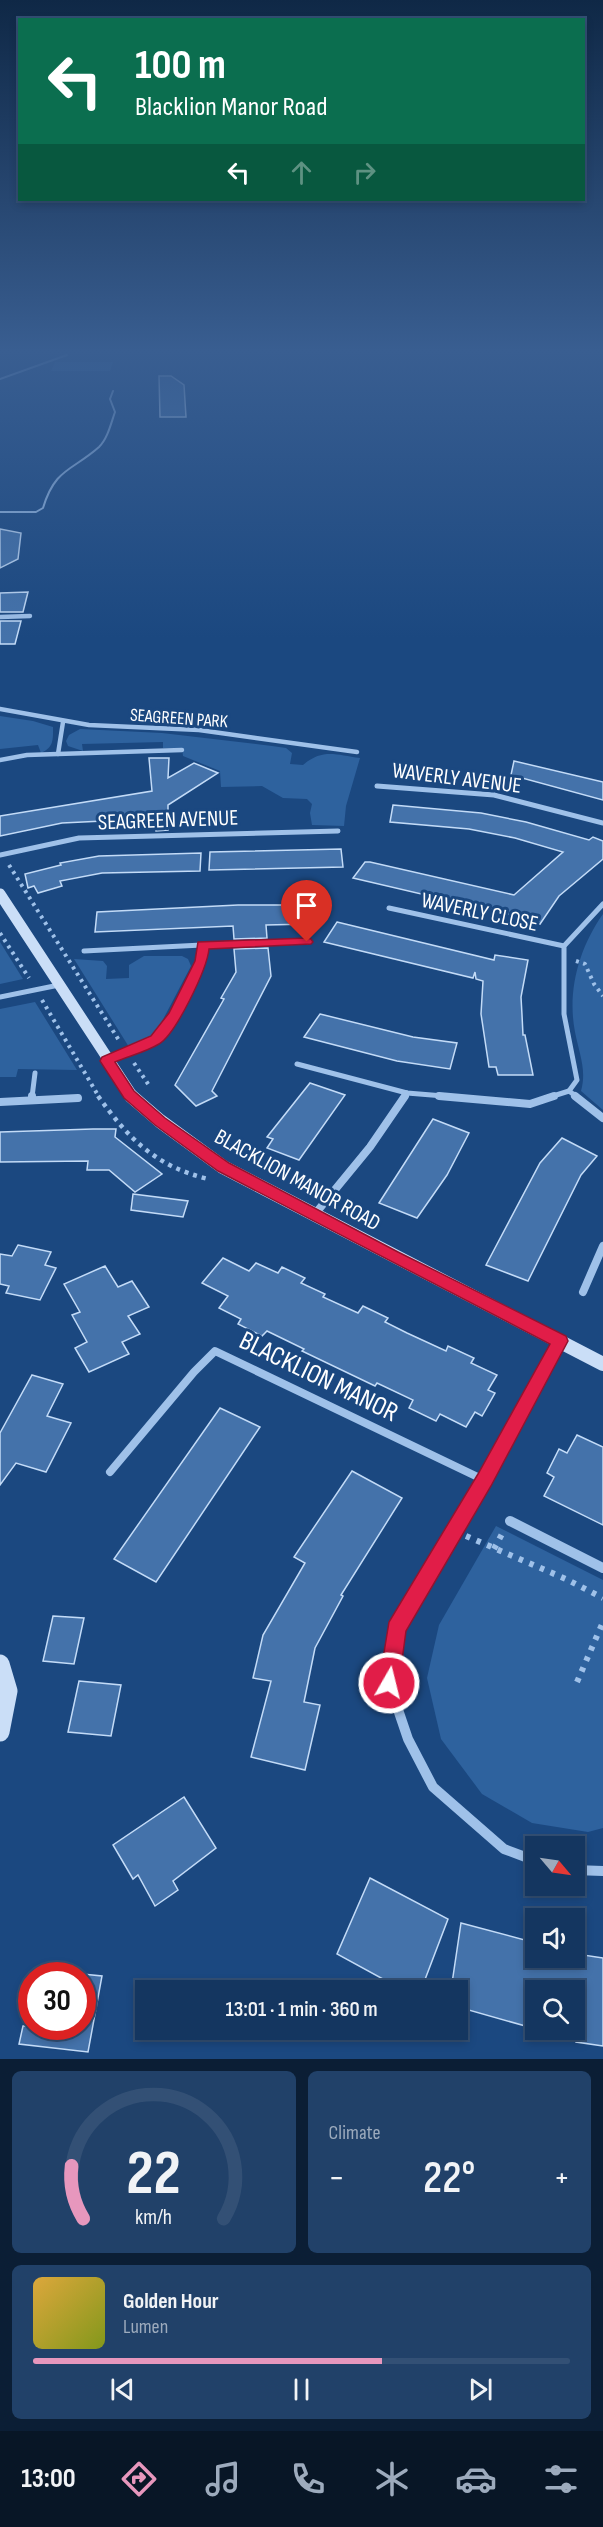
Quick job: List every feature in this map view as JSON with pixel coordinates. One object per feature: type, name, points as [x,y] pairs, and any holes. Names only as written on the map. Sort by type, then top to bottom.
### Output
[{"type":"street","points":[[0,617],[30,616]]},
{"type":"street","name":"SEAGREEN PARK","points":[[0,709],[43,715],[63,722],[199,730],[357,752]]},
{"type":"street","points":[[58,754],[63,722]]},
{"type":"street","points":[[0,760],[27,755],[182,750]]},
{"type":"street","name":"WAVERLY AVENUE","points":[[377,786],[494,795],[603,823]]},
{"type":"street","name":"SEAGREEN AVENUE","points":[[1,855],[79,838],[338,831]]},
{"type":"street","name":"BLACKLION MANOR ROAD","points":[[0,894],[129,1094],[160,1121],[223,1167],[392,1257],[603,1364]]},
{"type":"street","points":[[297,1064],[406,1093],[530,1104],[568,1091],[577,1080],[564,1014],[564,946],[603,904]]},
{"type":"street","name":"WAVERLY CLOSE","points":[[389,908],[564,946]]},
{"type":"street","points":[[84,951],[307,942]]},
{"type":"street","points":[[107,1061],[156,1040],[175,1014],[201,961],[202,945]]},
{"type":"street","points":[[0,998],[58,985]]},
{"type":"street","points":[[32,1100],[34,1073]]},
{"type":"street","points":[[568,1091],[603,1118]]},
{"type":"street","points":[[315,1214],[370,1147],[406,1093]]},
{"type":"street","points":[[0,1102],[78,1098]]},
{"type":"street","points":[[583,1292],[603,1246]]},
{"type":"street","points":[[525,1857],[504,1849],[433,1786],[408,1740],[389,1683],[396,1628],[484,1480],[560,1341]]},
{"type":"street","name":"BLACKLION MANOR","points":[[110,1472],[194,1372],[215,1351],[484,1480]]},
{"type":"street","points":[[510,1521],[603,1569]]},
{"type":"street","points":[[0,1664],[8,1691],[0,1732]]},
{"type":"street","points":[[585,1870],[603,1871]]},
{"type":"lane","points":[[0,512],[36,512],[43,508],[49,489],[65,471],[100,446]]},
{"type":"path","points":[[1,855],[152,1090]]},
{"type":"path","points":[[564,957],[585,964],[594,984],[603,996]]},
{"type":"path","points":[[454,1531],[566,1579],[603,1598]]},
{"type":"path","points":[[577,1682],[603,1622]]},
{"type":"shaded area","points":[[0,716],[33,721],[53,727],[51,746],[41,753],[38,745],[0,749]]},
{"type":"shaded area","points":[[80,729],[162,733],[286,748],[292,753],[290,764],[303,765],[317,756],[330,754],[360,758],[346,806],[344,826],[312,825],[310,813],[312,804],[307,799],[283,798],[262,786],[221,787],[220,771],[183,756],[182,748],[163,748],[163,742],[82,744],[83,751],[68,746],[66,741],[69,735]]},
{"type":"shaded area","points":[[603,914],[603,1110],[581,1091],[583,1069],[575,1032],[573,1001],[581,955]]},
{"type":"shaded area","points":[[0,942],[23,979],[0,984]]},
{"type":"shaded area","points":[[144,956],[182,956],[188,959],[191,966],[158,1029],[151,1037],[129,1047],[74,959],[103,961],[107,966],[106,979],[129,978],[129,965]]},
{"type":"shaded area","points":[[35,1002],[77,1070],[18,1069],[16,1077],[0,1077],[0,1009]]},
{"type":"shaded area","points":[[496,1526],[603,1580],[603,1828],[588,1832],[532,1823],[482,1794],[441,1739],[427,1678],[439,1625]]},
{"type":"building","points":[[0,529],[21,533],[18,559],[0,568]]},
{"type":"building","points":[[28,592],[23,612],[0,612],[0,593]]},
{"type":"building","points":[[0,621],[21,621],[15,644],[0,644]]},
{"type":"building","points":[[149,758],[169,758],[168,778],[194,763],[218,773],[168,805],[168,830],[156,831],[154,813],[145,819],[62,823],[0,836],[0,816],[152,791]]},
{"type":"building","points":[[514,761],[603,782],[603,800],[511,775]]},
{"type":"building","points":[[393,805],[481,813],[526,822],[589,840],[593,837],[603,841],[603,859],[559,896],[540,924],[482,906],[481,908],[353,878],[365,862],[370,862],[514,895],[563,852],[515,838],[469,829],[390,822]]},
{"type":"building","points":[[341,849],[343,867],[209,870],[210,852]]},
{"type":"building","points":[[201,853],[200,871],[102,873],[60,881],[62,886],[38,893],[34,886],[28,888],[25,874],[61,865],[60,863],[99,856]]},
{"type":"building","points":[[238,905],[308,905],[310,924],[266,925],[267,938],[234,939],[233,926],[95,932],[97,912]]},
{"type":"building","points":[[337,922],[494,960],[495,955],[528,960],[521,997],[523,1035],[525,1035],[533,1075],[498,1075],[496,1067],[489,1067],[481,1014],[483,981],[476,979],[475,972],[473,978],[324,942]]},
{"type":"building","points":[[268,948],[271,976],[212,1091],[217,1096],[196,1106],[175,1085],[224,999],[221,998],[236,972],[234,949]]},
{"type":"building","points":[[320,1014],[413,1037],[457,1043],[450,1069],[397,1061],[304,1037]]},
{"type":"building","points":[[310,1083],[345,1095],[299,1160],[267,1148],[273,1139],[267,1137]]},
{"type":"building","points":[[433,1119],[469,1133],[447,1175],[417,1218],[379,1203]]},
{"type":"building","points":[[116,1129],[115,1137],[162,1174],[135,1192],[109,1170],[87,1170],[88,1161],[0,1162],[0,1132]]},
{"type":"building","points":[[562,1138],[597,1156],[581,1175],[528,1281],[486,1265],[540,1163]]},
{"type":"building","points":[[133,1194],[188,1201],[183,1217],[131,1210]]},
{"type":"building","points":[[18,1245],[51,1252],[45,1265],[56,1268],[40,1300],[6,1293],[9,1286],[0,1284],[0,1254],[12,1256]]},
{"type":"building","points":[[223,1258],[249,1271],[256,1263],[278,1273],[282,1267],[305,1278],[301,1283],[325,1294],[323,1297],[358,1313],[363,1306],[388,1318],[385,1322],[407,1333],[446,1351],[448,1346],[474,1358],[471,1363],[497,1375],[488,1390],[495,1393],[482,1416],[475,1412],[466,1427],[440,1414],[436,1421],[409,1408],[413,1400],[377,1383],[375,1386],[302,1351],[304,1349],[267,1331],[262,1336],[238,1324],[241,1319],[219,1308],[228,1296],[202,1283]]},
{"type":"building","points":[[105,1266],[118,1287],[132,1281],[149,1307],[128,1316],[140,1334],[122,1342],[129,1354],[89,1372],[75,1348],[87,1342],[72,1315],[80,1312],[64,1284]]},
{"type":"building","points":[[32,1375],[63,1384],[47,1416],[71,1423],[46,1472],[16,1463],[0,1485],[0,1433]]},
{"type":"building","points":[[220,1408],[260,1427],[156,1582],[114,1559]]},
{"type":"building","points":[[577,1435],[603,1447],[603,1525],[544,1496],[554,1477],[547,1473],[559,1449],[567,1453]]},
{"type":"building","points":[[352,1471],[402,1498],[341,1595],[343,1596],[315,1648],[304,1702],[320,1705],[305,1770],[251,1757],[271,1681],[253,1678],[263,1635],[305,1563],[294,1557]]},
{"type":"building","points":[[53,1616],[84,1618],[74,1664],[43,1661]]},
{"type":"building","points":[[79,1681],[121,1685],[111,1736],[68,1732]]},
{"type":"building","points":[[184,1797],[216,1848],[173,1881],[178,1890],[155,1906],[138,1875],[133,1879],[113,1845]]},
{"type":"building","points":[[370,1878],[448,1919],[425,1980],[385,1980],[337,1954]]},
{"type":"building","points":[[461,1923],[525,1940],[525,1968],[585,1968],[585,1955],[603,1958],[603,2046],[576,2042],[576,2040],[585,2040],[585,1980],[525,1980],[525,2026],[468,2010],[468,1980],[452,1980]]},
{"type":"building","points":[[96,1975],[102,1976],[96,2009]]},
{"type":"building","points":[[20,2040],[90,2040],[88,2052],[19,2044]]},
{"type":"route","points":[[307,942],[202,945],[201,961],[184,997],[156,1040],[107,1061],[129,1094],[160,1121],[223,1167],[392,1257],[560,1341],[484,1480],[396,1628],[389,1683]]}]
